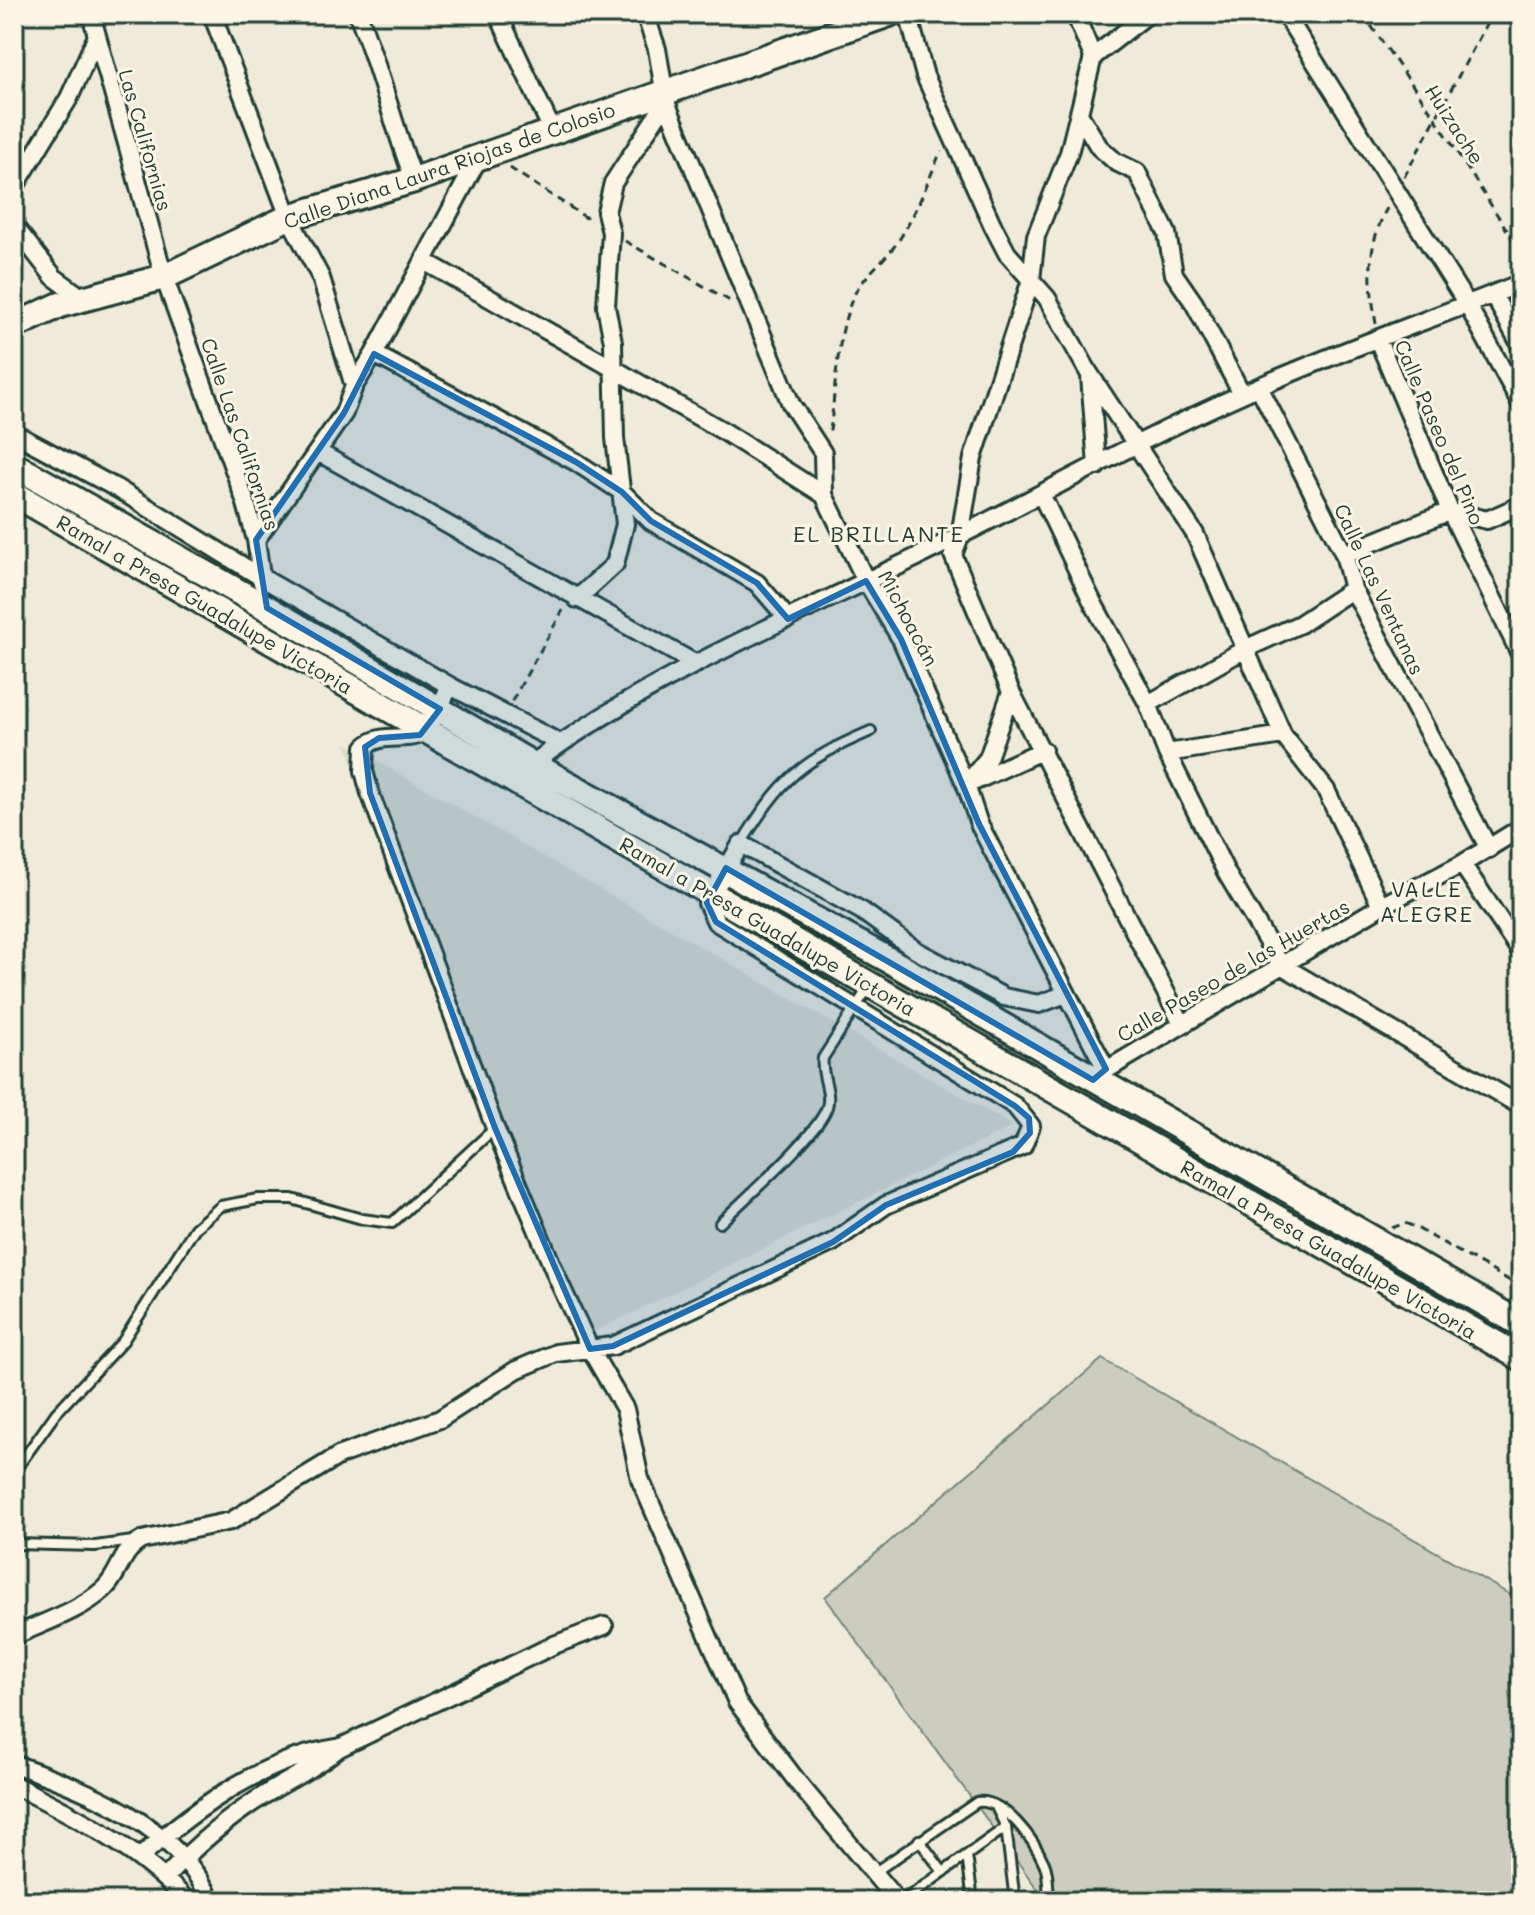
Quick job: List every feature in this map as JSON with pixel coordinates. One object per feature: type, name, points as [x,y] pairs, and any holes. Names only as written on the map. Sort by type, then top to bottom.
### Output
[{"type":"main road","name":"Calle Diana Laura Riojas de Colosio","points":[[14,326],[84,299],[164,277],[289,217],[414,180],[480,155],[665,97],[889,14]]},
{"type":"main road","name":"Ramal a Presa Guadalupe Victoria","points":[[14,465],[267,608],[532,764],[1099,1074],[1382,1245],[1521,1324]]},
{"type":"main road","name":"Ramal a Presa Guadalupe Victoria","points":[[14,494],[712,891],[869,986],[1521,1358]]},
{"type":"street","name":"Las Californias","points":[[92,14],[96,38],[164,277]]},
{"type":"street","points":[[212,14],[289,217],[321,278],[354,386]]},
{"type":"street","points":[[358,14],[380,69],[392,122],[414,180]]},
{"type":"street","points":[[498,14],[553,132]]},
{"type":"street","name":"Michoacán","points":[[645,14],[657,49],[665,97],[791,404],[823,453],[824,495],[866,581],[901,639],[966,785],[979,824],[1066,994],[1099,1074]]},
{"type":"street","points":[[908,14],[925,76],[1007,253],[1054,309],[1089,373],[1138,443],[1195,534],[1283,735],[1326,790],[1381,906]]},
{"type":"street","points":[[1075,14],[1093,57],[1069,153],[1036,236],[1031,280],[973,458],[960,536],[953,555],[958,574],[1011,692],[1182,1024]]},
{"type":"street","points":[[1093,57],[1148,14]]},
{"type":"street","points":[[1285,14],[1467,304],[1521,404]]},
{"type":"street","points":[[14,188],[69,98],[96,38]]},
{"type":"street","points":[[574,598],[615,564],[625,524],[606,306],[611,233],[606,212],[613,183],[665,97]]},
{"type":"street","points":[[1079,114],[1099,147],[1116,162],[1137,172],[1167,233],[1174,274],[1194,303],[1242,394]]},
{"type":"street","points":[[256,540],[344,413],[354,386],[480,155]]},
{"type":"street","points":[[14,226],[54,277],[84,299]]},
{"type":"street","points":[[424,261],[725,432],[824,495]]},
{"type":"street","name":"Calle Las Californias","points":[[164,277],[220,426],[256,540],[259,576],[267,608]]},
{"type":"street","points":[[1378,340],[1521,283]]},
{"type":"street","points":[[1493,294],[1521,346]]},
{"type":"street","name":"Calle Paseo del Pino","points":[[532,764],[621,702],[696,664],[1042,496],[1138,443],[1242,394],[1378,340],[1450,511],[1521,656]]},
{"type":"street","points":[[374,354],[576,462],[622,492],[651,521],[757,583],[778,603],[788,619]]},
{"type":"street","points":[[1089,373],[1097,466]]},
{"type":"street","name":"Calle Las Ventanas","points":[[1259,387],[1344,554],[1353,589],[1489,849]]},
{"type":"street","points":[[14,433],[129,495],[259,576],[450,686],[560,743]]},
{"type":"street","points":[[318,452],[696,664]]},
{"type":"street","points":[[1042,496],[1092,601],[1148,704],[1167,753],[1227,874],[1281,965],[1521,1106]]},
{"type":"street","points":[[1344,554],[1450,511],[1487,520],[1521,505]]},
{"type":"street","points":[[1148,704],[1247,648],[1300,624],[1353,589]]},
{"type":"street","points":[[450,686],[427,731],[420,735],[372,740],[365,747],[364,771],[495,1128],[590,1349],[625,1409],[640,1479],[737,1702],[799,1784],[897,1901]]},
{"type":"street","points":[[966,785],[988,758],[1011,692]]},
{"type":"street","points":[[1167,753],[1283,735]]},
{"type":"street","points":[[966,785],[1043,750]]},
{"type":"street","name":"Calle Paseo de las Huertas","points":[[1099,1074],[1381,906],[1489,849],[1521,828]]},
{"type":"street","points":[[14,1636],[93,1597],[106,1587],[130,1546],[142,1540],[231,1521],[340,1455],[440,1419],[516,1370],[556,1353],[613,1346],[833,1242],[886,1205],[1023,1146],[1031,1126],[1015,1106],[716,922],[707,903],[741,844],[862,911],[917,951],[1004,997],[1039,1004],[1066,994]]},
{"type":"street","points":[[1462,864],[1521,952]]},
{"type":"street","points":[[166,1877],[182,1859],[233,1816],[268,1792],[311,1771],[339,1748],[554,1645],[604,1626]]},
{"type":"street","points":[[140,1857],[249,1777],[305,1753],[339,1748]]},
{"type":"street","points":[[14,1764],[78,1786],[162,1838],[182,1859],[211,1901]]},
{"type":"street","points":[[14,1785],[65,1811],[140,1857],[166,1877],[187,1901]]},
{"type":"lane","points":[[741,844],[793,773],[823,753],[871,731]]},
{"type":"lane","points":[[720,1223],[816,1126],[828,1098],[821,1069],[823,1058],[869,986]]},
{"type":"lane","points":[[14,1472],[56,1413],[123,1341],[175,1255],[195,1228],[213,1211],[230,1202],[292,1199],[362,1219],[392,1223],[495,1128]]},
{"type":"lane","points":[[14,1544],[95,1546],[142,1540]]},
{"type":"lane","points":[[875,1872],[977,1802],[994,1804],[1010,1813],[1045,1864],[1049,1901]]},
{"type":"lane","points":[[994,1804],[1006,1827],[1015,1901]]},
{"type":"lane","points":[[903,1901],[1006,1827]]},
{"type":"lane","points":[[919,1840],[943,1872]]},
{"type":"lane","points":[[967,1855],[973,1901]]},
{"type":"path","name":"Huizache","points":[[1363,14],[1436,119],[1521,252]]},
{"type":"path","points":[[1378,340],[1369,256],[1376,229],[1492,14]]},
{"type":"path","points":[[829,431],[845,322],[852,300],[863,278],[897,243],[914,215],[949,131]]},
{"type":"path","points":[[504,714],[574,598]]},
{"type":"path","points":[[1382,1245],[1390,1230],[1405,1223],[1442,1240],[1521,1287]]},
{"type":"highlighted area","points":[[374,354],[576,462],[622,492],[651,521],[757,583],[788,619],[866,581],[901,639],[979,824],[1106,1069],[1093,1080],[726,868],[707,903],[716,922],[1015,1106],[1029,1118],[1030,1133],[1013,1152],[886,1205],[833,1242],[613,1346],[590,1349],[495,1128],[370,793],[365,747],[379,738],[420,735],[440,709],[267,608],[256,540],[344,413]]},
{"type":"shaded area","points":[[345,743],[1013,1126],[587,1335]]},
{"type":"shaded area","points":[[1102,1359],[1521,1601],[1521,1901],[1046,1901],[825,1597]]},
{"type":"district","name":"EL BRILLANTE","points":[[879,533]]},
{"type":"district","name":"VALLE ALEGRE","points":[[1427,900]]}]
